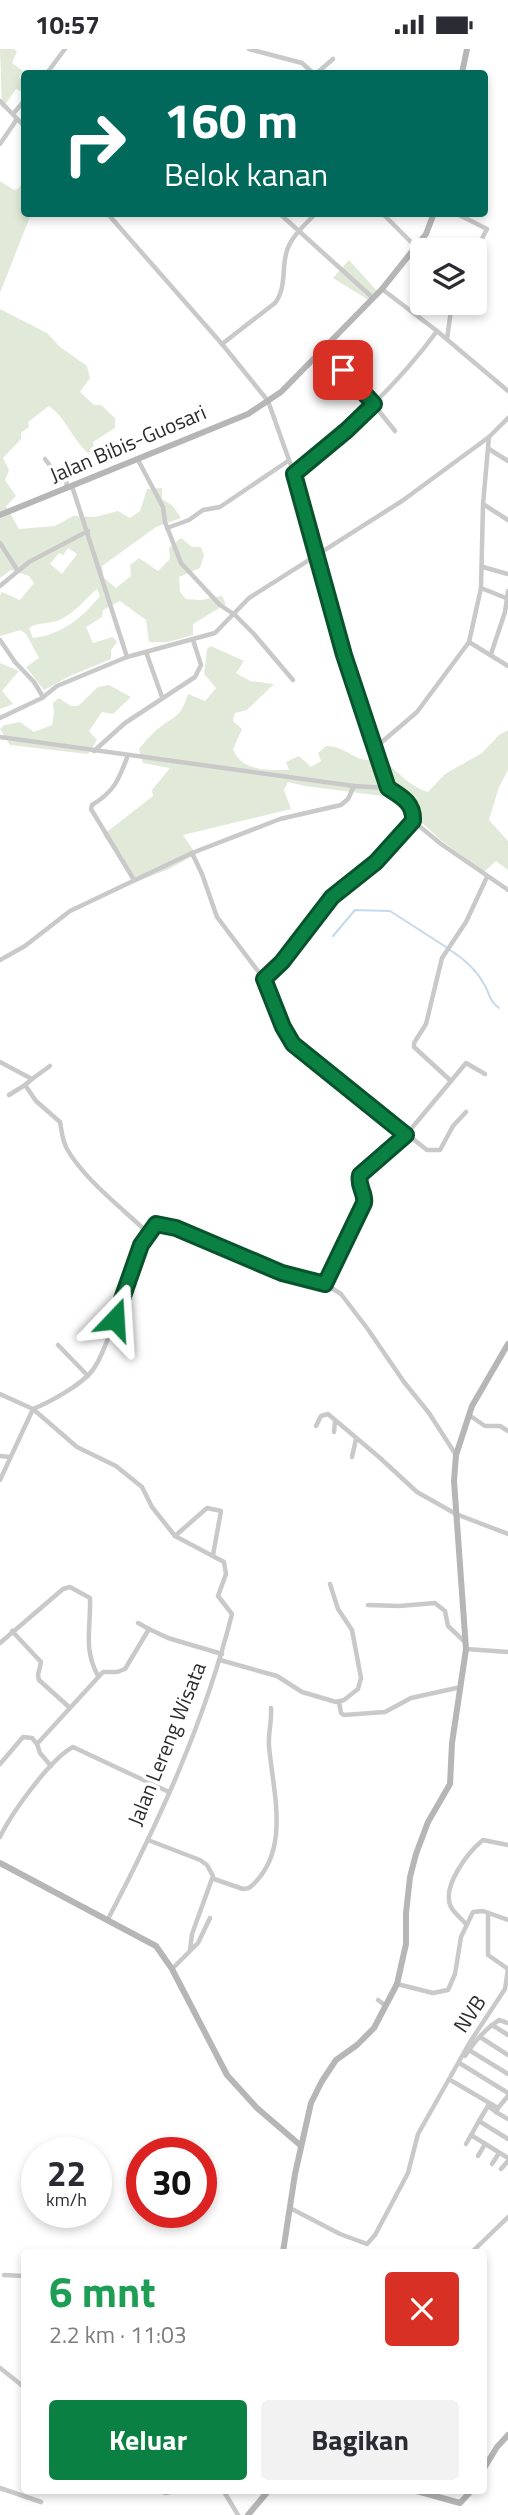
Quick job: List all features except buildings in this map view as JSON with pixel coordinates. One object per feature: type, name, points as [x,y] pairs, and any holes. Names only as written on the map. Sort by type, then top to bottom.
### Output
[{"type":"street","points":[[49,70],[65,49]]},
{"type":"street","points":[[249,49],[302,63],[311,70]]},
{"type":"street","points":[[463,70],[467,49]]},
{"type":"street","points":[[319,70],[333,59]]},
{"type":"street","points":[[0,101],[21,123]]},
{"type":"street","points":[[0,144],[21,106]]},
{"type":"street","points":[[0,132],[5,136]]},
{"type":"street","points":[[111,217],[222,344],[268,401],[294,474],[344,655],[388,788]]},
{"type":"street","points":[[284,217],[373,298]]},
{"type":"street","points":[[222,344],[279,298],[290,244],[312,217]]},
{"type":"street","points":[[386,217],[410,240]]},
{"type":"street","name":"Jalan Bibis-Guosari","points":[[423,238],[432,217]]},
{"type":"street","points":[[463,217],[486,229],[482,238]]},
{"type":"street","name":"Jalan Bibis-Guosari","points":[[0,515],[248,414],[268,401],[323,350],[382,289],[410,255]]},
{"type":"street","points":[[382,289],[508,391]]},
{"type":"street","points":[[447,339],[450,315]]},
{"type":"street","points":[[294,474],[374,404],[410,366],[437,331]]},
{"type":"street","points":[[323,350],[374,404],[395,431]]},
{"type":"street","points":[[0,718],[43,697],[64,683],[127,657],[215,633],[250,598],[402,501],[489,437],[508,418]]},
{"type":"street","points":[[376,747],[417,712],[469,642],[481,588],[483,504],[489,437]]},
{"type":"street","points":[[489,449],[508,461]]},
{"type":"street","points":[[44,459],[60,479],[65,480],[88,531],[127,657]]},
{"type":"street","points":[[138,460],[163,507],[167,528],[181,563],[220,605],[235,615],[293,680]]},
{"type":"street","points":[[167,528],[189,520],[203,510],[220,507],[288,461]]},
{"type":"street","points":[[483,504],[508,520]]},
{"type":"street","points":[[0,586],[29,562],[88,531]]},
{"type":"street","points":[[0,543],[18,571]]},
{"type":"street","points":[[483,567],[508,574]]},
{"type":"street","points":[[481,588],[506,598]]},
{"type":"street","points":[[491,655],[505,613],[508,591]]},
{"type":"street","points":[[0,640],[15,662],[34,681],[43,697]]},
{"type":"street","points":[[94,751],[124,723],[188,683],[200,670],[193,640]]},
{"type":"street","points":[[469,642],[508,666]]},
{"type":"street","points":[[146,652],[162,698]]},
{"type":"street","points":[[0,737],[355,786],[388,788],[407,801],[413,809],[413,821],[376,862],[332,897],[282,962],[264,979]]},
{"type":"street","points":[[128,755],[115,785],[107,796],[93,804],[91,809],[134,880]]},
{"type":"street","points":[[0,960],[25,946],[65,914],[134,880],[192,853],[280,819],[341,804],[348,799],[355,786]]},
{"type":"street","points":[[413,821],[508,890]]},
{"type":"street","points":[[192,853],[217,917],[264,979],[283,1027],[293,1044],[427,1150],[440,1150],[453,1126],[466,1112]]},
{"type":"street","points":[[451,1081],[414,1047],[426,1024],[444,953],[466,922],[487,877]]},
{"type":"street","points":[[0,1062],[32,1079]]},
{"type":"street","points":[[325,1284],[364,1203],[359,1183],[360,1175],[406,1135],[466,1063],[485,1074]]},
{"type":"street","points":[[9,1095],[50,1066]]},
{"type":"street","points":[[25,1085],[36,1101],[60,1122],[61,1133],[71,1154],[89,1177],[148,1233]]},
{"type":"street","points":[[0,1480],[33,1409],[88,1376],[97,1364],[148,1233],[154,1224],[166,1224],[282,1273],[325,1284],[341,1294],[429,1413],[456,1455]]},
{"type":"street","points":[[284,2249],[300,2145],[311,2103],[337,2060],[374,2028],[397,1985],[406,1944],[410,1877],[416,1854],[429,1822],[450,1784],[452,1743],[466,1645],[454,1481],[456,1455],[469,1415],[508,1343]]},
{"type":"street","points":[[58,1345],[88,1376]]},
{"type":"street","points":[[0,1394],[33,1409],[70,1442],[93,1457],[116,1466],[142,1487],[147,1500],[175,1536],[213,1555],[221,1514],[217,1510],[205,1509],[175,1536]]},
{"type":"street","points":[[316,1426],[324,1414],[335,1420],[417,1492],[456,1514],[508,1534]]},
{"type":"street","points":[[469,1415],[485,1426],[500,1426],[508,1430]]},
{"type":"street","points":[[334,1432],[335,1420]]},
{"type":"street","points":[[352,1457],[356,1439]]},
{"type":"street","points":[[0,1456],[10,1457]]},
{"type":"street","name":"Jalan Lereng Wisata","points":[[108,1919],[180,1771],[222,1654],[232,1614],[218,1596],[224,1581],[225,1565],[213,1555]]},
{"type":"street","points":[[220,1660],[277,1676],[302,1692],[339,1702],[358,1689],[361,1678],[352,1630],[338,1609],[330,1584]]},
{"type":"street","points":[[0,1643],[63,1589],[70,1587],[89,1597],[89,1659],[99,1676]]},
{"type":"street","points":[[368,1605],[399,1607],[432,1602],[445,1611],[448,1626],[466,1645],[508,1651]]},
{"type":"street","points":[[138,1623],[169,1638],[222,1654]]},
{"type":"street","points":[[37,1744],[103,1672],[125,1669],[149,1629]]},
{"type":"street","points":[[12,1631],[41,1662],[39,1680],[69,1707]]},
{"type":"street","points":[[339,1702],[344,1715],[385,1712],[411,1698],[461,1687]]},
{"type":"street","points":[[147,1840],[200,1860],[207,1865],[214,1879],[243,1889],[250,1888],[271,1860],[276,1821],[275,1782],[269,1743],[271,1708]]},
{"type":"street","points":[[0,1764],[23,1737],[32,1738],[51,1766]]},
{"type":"street","points":[[0,1837],[10,1819],[51,1766],[68,1750],[75,1748],[169,1793]]},
{"type":"street","points":[[466,1924],[452,1908],[449,1899],[452,1883],[461,1865],[471,1850],[484,1840],[508,1845]]},
{"type":"street","points":[[0,1863],[149,1941],[163,1954],[227,2074],[257,2108],[300,2145]]},
{"type":"street","points":[[190,1950],[192,1934],[202,1912],[209,1885],[214,1879]]},
{"type":"street","points":[[397,1985],[433,1993],[448,1990],[452,1983],[459,1945],[473,1912],[488,1913],[508,1920]]},
{"type":"street","name":"NVB","points":[[452,2078],[505,1989],[508,1969],[488,1955],[488,1913]]},
{"type":"street","points":[[172,1969],[198,1943],[210,1918]]},
{"type":"street","points":[[378,2000],[387,2007]]},
{"type":"street","points":[[290,2208],[340,2234],[367,2244],[375,2235],[408,2172],[418,2134],[444,2089],[480,2037],[499,2019],[508,2022]]},
{"type":"street","points":[[492,2025],[508,2035]]},
{"type":"street","points":[[480,2037],[506,2054],[508,2047]]},
{"type":"street","points":[[469,2050],[508,2074]]},
{"type":"street","points":[[461,2064],[508,2095],[497,2110]]},
{"type":"street","points":[[452,2078],[508,2119]]},
{"type":"street","points":[[466,2144],[489,2105]]},
{"type":"street","points":[[479,2121],[508,2139]]},
{"type":"street","points":[[471,2135],[508,2159],[501,2169]]},
{"type":"street","points":[[478,2156],[485,2144]]},
{"type":"street","points":[[492,2164],[499,2153]]},
{"type":"street","points":[[475,2249],[508,2217]]},
{"type":"street","points":[[4,2274],[21,2276]]},
{"type":"street","points":[[0,2368],[21,2385]]},
{"type":"street","points":[[487,2463],[508,2435]]},
{"type":"street","points":[[0,2488],[41,2502]]},
{"type":"street","points":[[225,2494],[238,2515]]},
{"type":"street","points":[[248,2515],[266,2494]]},
{"type":"street","points":[[426,2494],[454,2503],[460,2503],[468,2494]]},
{"type":"green space","points":[[0,49],[14,49],[17,51],[12,63],[22,70],[19,77],[21,92],[16,89],[2,109]]},
{"type":"green space","points":[[0,181],[14,190],[21,184],[21,217],[30,217],[0,293]]},
{"type":"green space","points":[[349,260],[378,292],[370,301],[333,278]]},
{"type":"green space","points":[[0,309],[47,333],[60,347],[87,366],[90,378],[80,392],[115,418],[115,428],[93,442],[95,450],[88,453],[49,406],[28,422],[29,427],[21,433],[21,439],[3,458],[9,470],[5,480],[16,496],[6,506],[19,529],[55,526],[73,516],[95,517],[118,511],[130,518],[140,511],[147,489],[162,488],[162,499],[173,506],[181,518],[156,527],[102,566],[104,578],[116,588],[131,576],[130,565],[139,558],[158,571],[170,559],[169,548],[181,538],[192,547],[201,547],[204,555],[200,568],[179,577],[180,592],[186,599],[201,600],[222,596],[226,604],[193,624],[193,635],[168,642],[149,642],[146,620],[120,601],[103,610],[102,617],[86,627],[93,643],[113,637],[117,642],[111,650],[111,659],[44,690],[26,667],[39,658],[26,634],[21,630],[0,636],[0,595],[2,592],[20,600],[34,583],[29,576],[11,570],[0,578]],"holes":[[[68,548],[77,554],[62,574],[50,564],[59,553],[63,555]],[[97,589],[100,596],[78,618],[62,629],[33,638],[29,628],[63,619]]]},
{"type":"green space","points":[[211,646],[244,661],[236,673],[250,681],[274,684],[247,710],[235,713],[233,721],[242,729],[233,749],[242,762],[256,768],[289,770],[286,762],[299,756],[311,767],[321,761],[318,753],[326,746],[335,747],[365,760],[383,758],[409,782],[428,792],[445,774],[482,753],[499,735],[508,730],[508,770],[499,787],[489,820],[508,841],[508,870],[496,861],[484,872],[443,842],[419,820],[417,808],[404,793],[398,798],[288,782],[284,790],[291,809],[183,835],[196,854],[169,869],[136,882],[103,835],[153,796],[152,790],[170,768],[143,763],[139,749],[154,732],[180,712],[188,694],[205,701],[216,688],[204,674],[207,649]]},
{"type":"green space","points":[[0,663],[19,671],[2,691],[13,704],[0,709]]},
{"type":"green space","points":[[109,685],[131,697],[113,714],[102,712],[89,731],[97,740],[88,754],[10,745],[0,729],[4,725],[20,722],[34,732],[52,725],[53,703],[59,698],[71,706],[78,706],[98,687]]},
{"type":"waterway","points":[[333,936],[355,910],[390,911],[446,947]]},
{"type":"waterway","points":[[450,950],[473,969],[491,1000],[499,1008]]},
{"type":"route","points":[[115,1319],[141,1245],[154,1224],[166,1224],[282,1273],[325,1284],[364,1203],[364,1195],[359,1186],[360,1175],[406,1135],[293,1044],[283,1027],[264,979],[282,962],[332,897],[376,862],[413,821],[413,809],[407,801],[388,788],[344,655],[294,474],[374,404],[343,370]]}]
